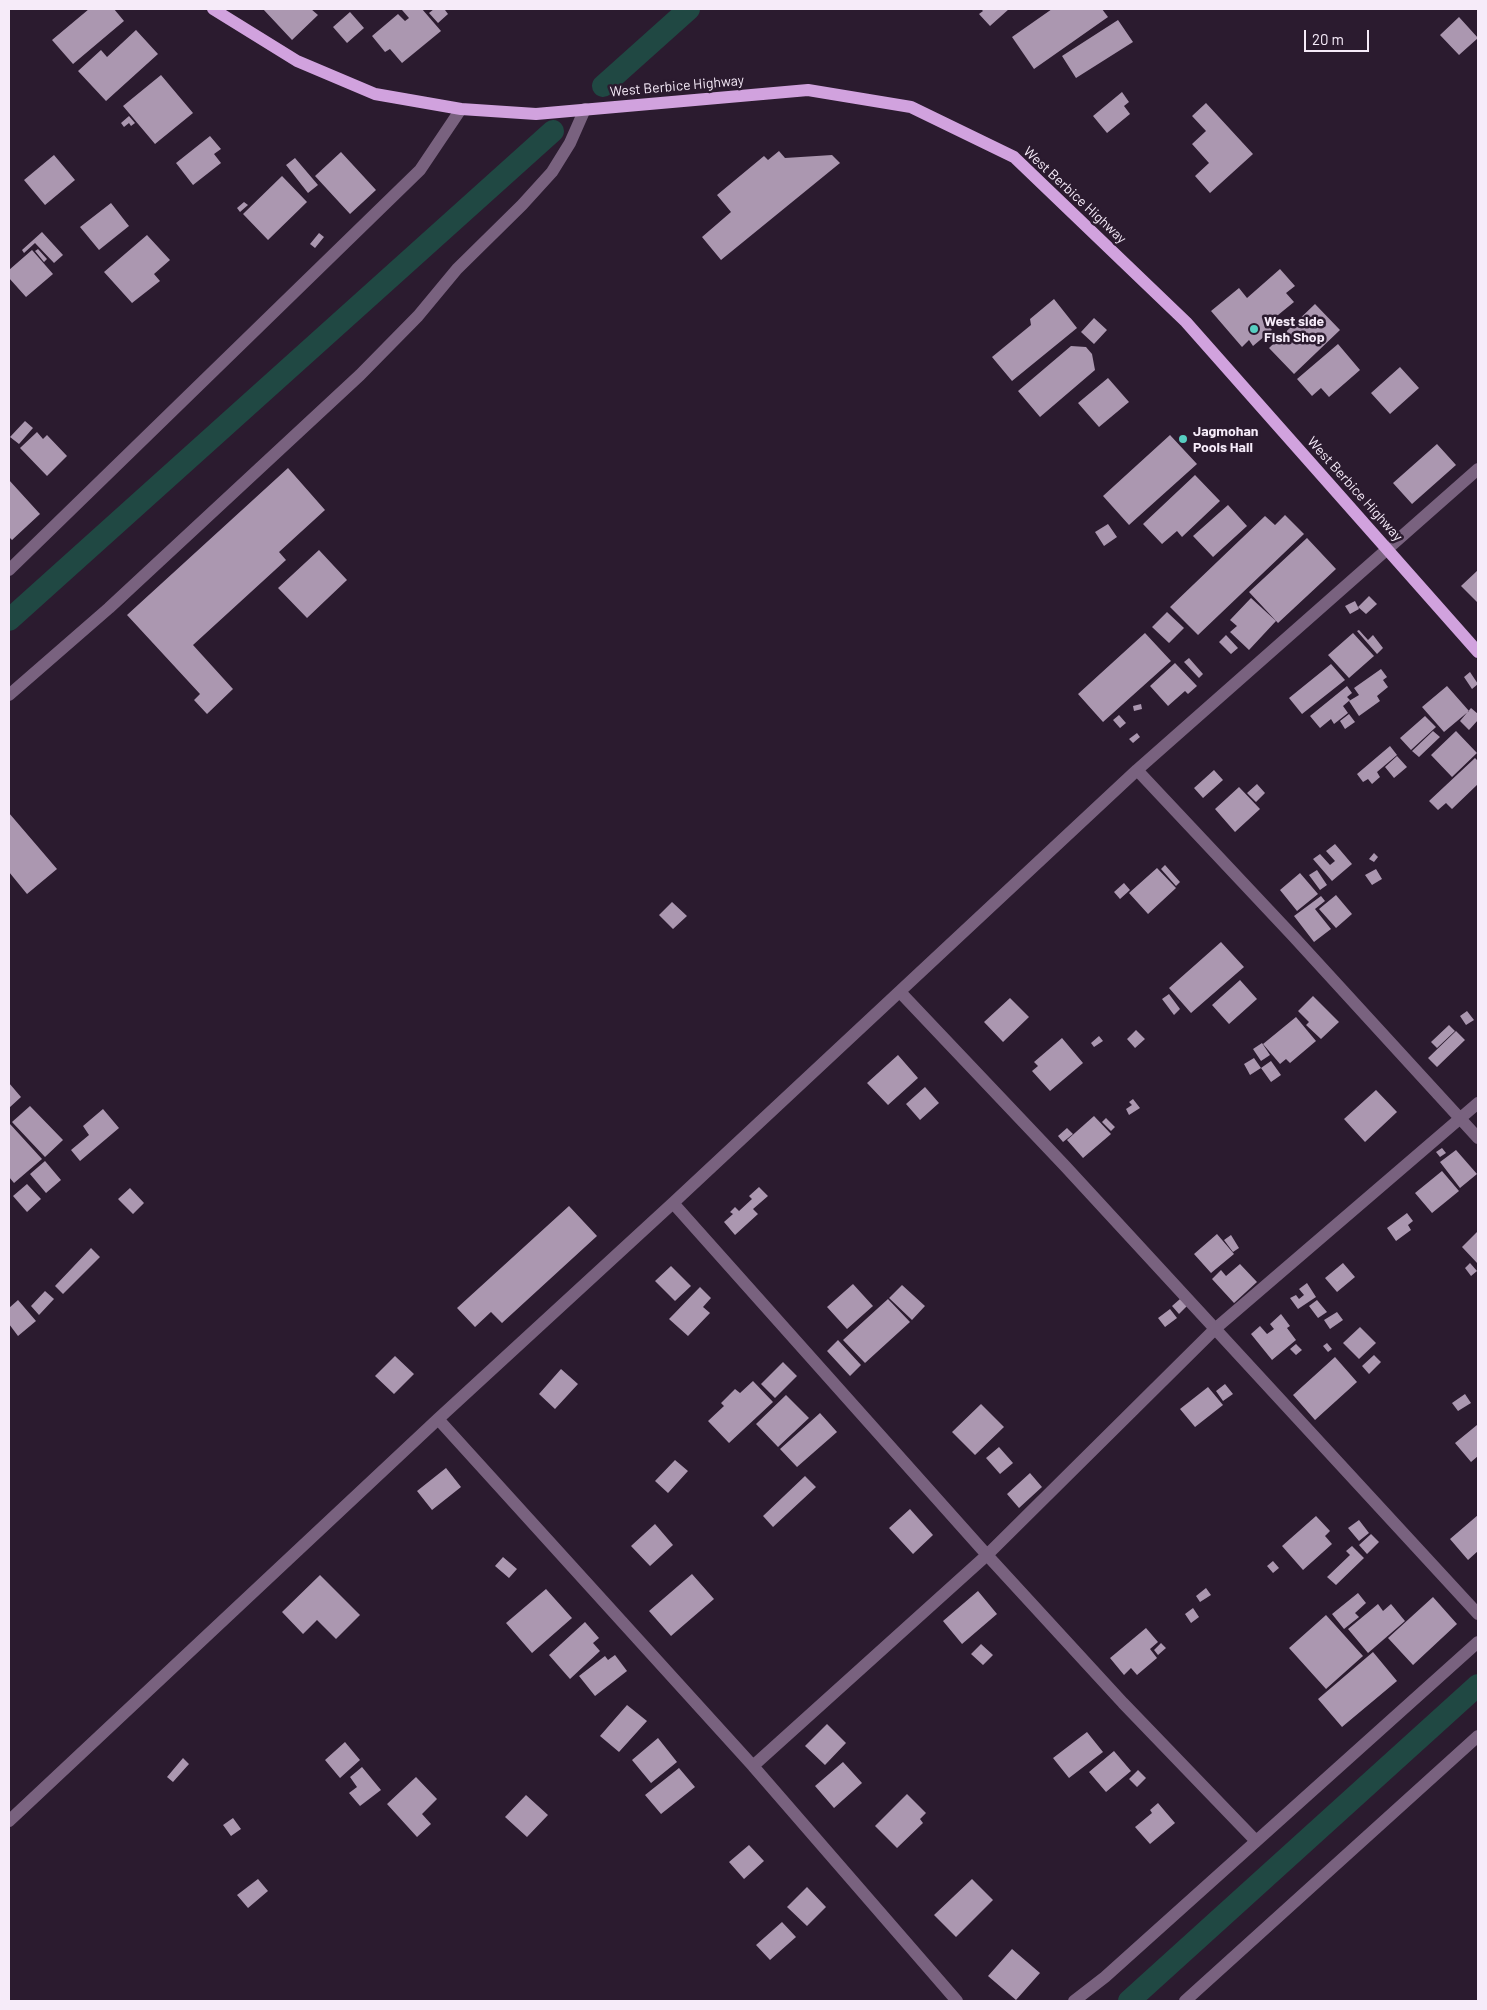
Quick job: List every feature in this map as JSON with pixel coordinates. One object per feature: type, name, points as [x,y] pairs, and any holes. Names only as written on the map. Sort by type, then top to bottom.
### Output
[{"type":"main road","name":"West Berbice Highway","points":[[213,9],[298,62],[375,94],[461,109],[536,114],[808,90],[911,107],[1014,157],[1186,322],[1478,652]]},
{"type":"street","points":[[9,570],[420,170],[461,109]]},
{"type":"street","points":[[9,695],[108,608],[360,375],[418,316],[457,269],[552,172],[570,143],[585,109]]},
{"type":"street","points":[[9,1821],[438,1419],[673,1203],[1137,770],[1388,550],[1478,468]]},
{"type":"street","points":[[1137,770],[1293,936],[1478,1138]]},
{"type":"street","points":[[900,992],[1216,1328],[1478,1614]]},
{"type":"street","points":[[753,1766],[987,1555],[1216,1328],[1478,1103]]},
{"type":"street","points":[[673,1203],[987,1555],[1123,1703],[1256,1841]]},
{"type":"street","points":[[438,1419],[753,1766],[957,2001]]},
{"type":"street","points":[[1074,2001],[1105,1977],[1478,1642]]},
{"type":"street","points":[[1185,2001],[1478,1736]]},
{"type":"building","points":[[89,9],[114,9],[124,21],[73,64],[52,40]]},
{"type":"building","points":[[263,9],[311,9],[318,15],[292,40]]},
{"type":"building","points":[[422,9],[441,31],[402,63],[390,49],[385,52],[372,36],[398,14],[405,21],[409,18],[402,10]]},
{"type":"building","points":[[434,9],[447,9],[445,10],[448,14],[438,23],[429,13]]},
{"type":"building","points":[[981,9],[1009,9],[990,26],[979,14],[983,11]]},
{"type":"building","points":[[1052,9],[1102,9],[1108,17],[1034,69],[1012,37]]},
{"type":"building","points":[[350,12],[364,28],[347,43],[333,27]]},
{"type":"building","points":[[1459,17],[1478,38],[1459,55],[1440,35]]},
{"type":"building","points":[[1118,20],[1133,42],[1076,78],[1062,56]]},
{"type":"building","points":[[136,30],[158,54],[106,101],[78,71],[101,50],[107,57]]},
{"type":"building","points":[[161,75],[193,113],[155,144],[123,106]]},
{"type":"building","points":[[1122,92],[1129,102],[1124,106],[1130,114],[1107,133],[1093,116]]},
{"type":"building","points":[[1206,103],[1253,154],[1210,193],[1195,176],[1209,163],[1192,144],[1206,131],[1192,116]]},
{"type":"building","points":[[129,116],[135,123],[131,126],[129,123],[124,127],[121,123]]},
{"type":"building","points":[[210,136],[221,149],[214,154],[221,163],[193,185],[176,163]]},
{"type":"building","points":[[779,151],[785,158],[832,155],[840,163],[721,260],[702,237],[731,212],[717,195],[764,156],[768,160]]},
{"type":"building","points":[[341,152],[376,190],[350,214],[315,176]]},
{"type":"building","points":[[54,155],[75,180],[45,205],[24,180]]},
{"type":"building","points":[[295,158],[318,185],[308,193],[286,165]]},
{"type":"building","points":[[282,176],[307,202],[268,240],[243,214]]},
{"type":"building","points":[[244,202],[248,205],[240,212],[237,208]]},
{"type":"building","points":[[111,203],[129,226],[99,250],[80,227]]},
{"type":"building","points":[[42,232],[63,255],[54,263],[35,243],[24,253],[22,250]]},
{"type":"building","points":[[319,233],[324,237],[315,248],[310,244]]},
{"type":"building","points":[[147,235],[170,260],[154,274],[160,281],[132,303],[104,272]]},
{"type":"building","points":[[38,249],[47,259],[44,262],[35,251]]},
{"type":"building","points":[[32,250],[53,274],[26,297],[9,278],[9,270]]},
{"type":"building","points":[[1280,269],[1295,286],[1286,293],[1294,302],[1267,324],[1272,330],[1253,346],[1249,340],[1242,347],[1211,311],[1239,288],[1247,298]]},
{"type":"building","points":[[1054,299],[1077,328],[1012,381],[992,357],[1031,325],[1030,319]]},
{"type":"building","points":[[1315,304],[1340,330],[1294,374],[1269,348]]},
{"type":"building","points":[[1094,318],[1107,330],[1094,344],[1081,332]]},
{"type":"building","points":[[1338,344],[1360,370],[1329,397],[1321,388],[1312,396],[1297,379]]},
{"type":"building","points":[[1071,346],[1086,347],[1092,354],[1095,370],[1040,417],[1018,391]]},
{"type":"building","points":[[1400,367],[1419,388],[1390,414],[1371,393]]},
{"type":"building","points":[[1108,378],[1129,402],[1099,427],[1078,403]]},
{"type":"building","points":[[25,421],[33,428],[19,444],[10,437]]},
{"type":"building","points":[[37,432],[43,439],[47,435],[67,456],[47,476],[20,448]]},
{"type":"building","points":[[1170,435],[1197,464],[1129,525],[1103,496]]},
{"type":"building","points":[[1437,444],[1456,465],[1412,504],[1393,483]]},
{"type":"building","points":[[288,468],[325,510],[279,552],[286,560],[193,645],[233,689],[207,714],[194,700],[200,694],[127,615]]},
{"type":"building","points":[[1195,475],[1220,501],[1182,537],[1177,531],[1162,544],[1143,524]]},
{"type":"building","points":[[9,480],[40,514],[12,540],[9,537]]},
{"type":"building","points":[[1228,505],[1247,526],[1213,557],[1193,536]]},
{"type":"building","points":[[1285,515],[1304,534],[1198,635],[1170,607],[1265,516],[1275,525]]},
{"type":"building","points":[[1108,524],[1117,537],[1104,546],[1095,532]]},
{"type":"building","points":[[1307,538],[1336,569],[1278,623],[1249,592]]},
{"type":"building","points":[[319,550],[347,580],[307,618],[278,588]]},
{"type":"building","points":[[1478,570],[1478,603],[1461,586]]},
{"type":"building","points":[[1369,596],[1377,604],[1366,614],[1358,607]]},
{"type":"building","points":[[1251,598],[1276,621],[1249,650],[1230,632],[1237,626],[1230,620]]},
{"type":"building","points":[[1355,601],[1359,609],[1350,614],[1345,606]]},
{"type":"building","points":[[1167,612],[1184,628],[1169,643],[1152,627]]},
{"type":"building","points":[[1359,630],[1368,640],[1373,635],[1383,648],[1377,654],[1357,631]]},
{"type":"building","points":[[1145,633],[1171,661],[1103,722],[1078,694]]},
{"type":"building","points":[[1353,633],[1374,656],[1349,678],[1328,655]]},
{"type":"building","points":[[1226,635],[1238,648],[1231,654],[1219,642]]},
{"type":"building","points":[[1189,658],[1203,674],[1199,678],[1184,662]]},
{"type":"building","points":[[1175,663],[1197,686],[1188,694],[1185,691],[1168,706],[1150,686]]},
{"type":"building","points":[[1331,664],[1345,680],[1302,714],[1289,698]]},
{"type":"building","points":[[1381,669],[1387,677],[1383,680],[1388,687],[1377,696],[1380,701],[1359,716],[1349,701],[1359,695],[1354,688]]},
{"type":"building","points":[[1470,672],[1478,684],[1472,689],[1464,677]]},
{"type":"building","points":[[1347,686],[1352,693],[1347,697],[1350,700],[1343,706],[1348,713],[1334,724],[1331,719],[1320,728],[1310,716]]},
{"type":"building","points":[[1447,686],[1469,711],[1444,732],[1422,707]]},
{"type":"building","points":[[1141,704],[1142,709],[1134,711],[1133,706]]},
{"type":"building","points":[[1471,708],[1478,714],[1478,720],[1469,730],[1460,721]]},
{"type":"building","points":[[1349,714],[1355,722],[1345,729],[1340,721]]},
{"type":"building","points":[[1119,715],[1126,723],[1120,728],[1113,720]]},
{"type":"building","points":[[1425,716],[1436,727],[1411,750],[1400,738]]},
{"type":"building","points":[[1433,731],[1440,737],[1419,757],[1412,751]]},
{"type":"building","points":[[1456,731],[1477,753],[1452,777],[1431,755]]},
{"type":"building","points":[[1137,733],[1140,737],[1133,743],[1129,739]]},
{"type":"building","points":[[1390,746],[1397,755],[1377,772],[1380,777],[1372,784],[1368,779],[1363,782],[1357,774]]},
{"type":"building","points":[[1397,756],[1407,767],[1394,778],[1385,767]]},
{"type":"building","points":[[1475,758],[1478,761],[1478,784],[1452,809],[1446,803],[1438,810],[1429,801]]},
{"type":"building","points":[[1214,770],[1223,780],[1203,798],[1194,788]]},
{"type":"building","points":[[1257,784],[1265,793],[1256,802],[1247,793]]},
{"type":"building","points":[[1239,787],[1260,809],[1235,832],[1215,809]]},
{"type":"building","points":[[9,813],[57,869],[27,894],[9,872]]},
{"type":"building","points":[[1335,844],[1352,864],[1332,881],[1313,859],[1320,854],[1330,865],[1335,861],[1326,851]]},
{"type":"building","points":[[1374,853],[1378,857],[1374,862],[1369,859]]},
{"type":"building","points":[[1165,865],[1180,882],[1176,886],[1161,869]]},
{"type":"building","points":[[1157,868],[1176,888],[1148,914],[1129,893]]},
{"type":"building","points":[[1376,869],[1382,879],[1372,885],[1365,875]]},
{"type":"building","points":[[1317,870],[1327,885],[1320,890],[1309,875]]},
{"type":"building","points":[[1300,873],[1318,894],[1297,911],[1280,890]]},
{"type":"building","points":[[1124,883],[1130,890],[1120,899],[1114,892]]},
{"type":"building","points":[[1336,895],[1352,914],[1336,928],[1319,909]]},
{"type":"building","points":[[1321,896],[1325,901],[1315,909],[1331,929],[1314,942],[1294,916]]},
{"type":"building","points":[[672,902],[687,916],[673,929],[659,915]]},
{"type":"building","points":[[1221,942],[1244,967],[1191,1013],[1169,988]]},
{"type":"building","points":[[1240,980],[1257,999],[1229,1024],[1212,1005]]},
{"type":"building","points":[[1169,994],[1180,1009],[1174,1015],[1162,999]]},
{"type":"building","points":[[1313,996],[1339,1022],[1321,1039],[1306,1025],[1309,1022],[1298,1011]]},
{"type":"building","points":[[1010,998],[1029,1017],[1003,1042],[984,1022]]},
{"type":"building","points":[[1467,1011],[1474,1020],[1466,1025],[1460,1016]]},
{"type":"building","points":[[1296,1017],[1316,1041],[1290,1063],[1286,1059],[1280,1064],[1263,1044]]},
{"type":"building","points":[[1449,1025],[1455,1031],[1437,1048],[1431,1042]]},
{"type":"building","points":[[1136,1030],[1145,1039],[1135,1048],[1127,1039]]},
{"type":"building","points":[[1456,1031],[1465,1040],[1437,1067],[1428,1058]]},
{"type":"building","points":[[1099,1036],[1103,1041],[1094,1047],[1091,1043]]},
{"type":"building","points":[[1062,1038],[1083,1063],[1050,1091],[1032,1071],[1038,1066],[1034,1062]]},
{"type":"building","points":[[1262,1043],[1270,1055],[1261,1061],[1253,1049]]},
{"type":"building","points":[[898,1055],[918,1078],[888,1105],[867,1083]]},
{"type":"building","points":[[1254,1058],[1261,1068],[1250,1075],[1244,1064]]},
{"type":"building","points":[[1271,1061],[1281,1075],[1271,1082],[1261,1068]]},
{"type":"building","points":[[9,1083],[21,1097],[9,1108]]},
{"type":"building","points":[[925,1087],[939,1103],[920,1120],[906,1104]]},
{"type":"building","points":[[1376,1090],[1397,1112],[1365,1142],[1344,1119]]},
{"type":"building","points":[[1133,1099],[1140,1108],[1129,1115],[1126,1109],[1132,1105],[1129,1102]]},
{"type":"building","points":[[30,1106],[63,1140],[45,1157],[12,1122]]},
{"type":"building","points":[[103,1109],[119,1128],[80,1161],[71,1150],[89,1135],[83,1126]]},
{"type":"building","points":[[1094,1116],[1111,1134],[1083,1158],[1067,1140]]},
{"type":"building","points":[[1106,1118],[1115,1127],[1111,1131],[1102,1122]]},
{"type":"building","points":[[10,1124],[42,1159],[14,1183],[9,1177]]},
{"type":"building","points":[[1067,1128],[1073,1134],[1063,1142],[1058,1136]]},
{"type":"building","points":[[1442,1148],[1446,1153],[1440,1157],[1436,1152]]},
{"type":"building","points":[[1456,1150],[1477,1174],[1460,1188],[1440,1162]]},
{"type":"building","points":[[45,1161],[61,1180],[46,1193],[30,1174]]},
{"type":"building","points":[[1442,1171],[1459,1191],[1432,1213],[1415,1193]]},
{"type":"building","points":[[27,1184],[41,1199],[27,1212],[13,1196]]},
{"type":"building","points":[[759,1187],[768,1196],[753,1209],[758,1214],[735,1235],[724,1222],[733,1214],[730,1212],[735,1207],[739,1211],[752,1199],[749,1196]]},
{"type":"building","points":[[130,1188],[144,1203],[133,1214],[118,1199]]},
{"type":"building","points":[[569,1206],[597,1236],[502,1323],[491,1312],[475,1327],[457,1308]]},
{"type":"building","points":[[1407,1213],[1413,1221],[1408,1225],[1411,1230],[1396,1241],[1387,1228]]},
{"type":"building","points":[[1478,1231],[1478,1264],[1462,1247]]},
{"type":"building","points":[[1217,1234],[1234,1254],[1211,1273],[1194,1254]]},
{"type":"building","points":[[1231,1235],[1239,1248],[1233,1252],[1224,1240]]},
{"type":"building","points":[[91,1248],[100,1257],[63,1294],[55,1286]]},
{"type":"building","points":[[1343,1263],[1355,1277],[1337,1292],[1325,1278]]},
{"type":"building","points":[[1470,1263],[1477,1271],[1471,1276],[1465,1268]]},
{"type":"building","points":[[1240,1264],[1257,1282],[1234,1303],[1212,1279],[1221,1270],[1226,1276]]},
{"type":"building","points":[[671,1266],[691,1286],[675,1301],[655,1281]]},
{"type":"building","points":[[1307,1283],[1316,1297],[1298,1309],[1290,1298],[1296,1295],[1299,1299],[1304,1295],[1299,1289]]},
{"type":"building","points":[[853,1284],[873,1306],[847,1329],[827,1307]]},
{"type":"building","points":[[902,1285],[925,1306],[912,1320],[889,1298]]},
{"type":"building","points":[[700,1287],[711,1298],[703,1307],[710,1313],[688,1336],[669,1319]]},
{"type":"building","points":[[45,1291],[54,1299],[39,1315],[31,1306]]},
{"type":"building","points":[[888,1299],[910,1322],[865,1363],[843,1340]]},
{"type":"building","points":[[1180,1299],[1187,1306],[1179,1314],[1172,1306]]},
{"type":"building","points":[[18,1300],[36,1321],[18,1336],[9,1324],[9,1308]]},
{"type":"building","points":[[1317,1300],[1327,1312],[1318,1318],[1309,1306]]},
{"type":"building","points":[[1170,1309],[1177,1318],[1165,1327],[1158,1318]]},
{"type":"building","points":[[1337,1312],[1343,1320],[1330,1329],[1324,1320]]},
{"type":"building","points":[[1281,1314],[1290,1326],[1287,1328],[1296,1340],[1272,1360],[1251,1334],[1260,1326],[1267,1334],[1274,1329],[1270,1324]]},
{"type":"building","points":[[1360,1327],[1376,1343],[1359,1359],[1343,1343]]},
{"type":"building","points":[[838,1340],[861,1365],[850,1376],[827,1351]]},
{"type":"building","points":[[1327,1343],[1332,1349],[1328,1352],[1323,1346]]},
{"type":"building","points":[[1296,1344],[1302,1350],[1296,1355],[1290,1349]]},
{"type":"building","points":[[1374,1355],[1381,1362],[1369,1374],[1362,1366]]},
{"type":"building","points":[[395,1356],[414,1374],[394,1394],[375,1376]]},
{"type":"building","points":[[1335,1357],[1357,1382],[1315,1420],[1293,1395]]},
{"type":"building","points":[[783,1362],[797,1376],[775,1398],[761,1384]]},
{"type":"building","points":[[561,1369],[578,1384],[555,1409],[539,1394]]},
{"type":"building","points":[[753,1381],[773,1402],[729,1443],[708,1421],[724,1406],[721,1403],[735,1389],[740,1393]]},
{"type":"building","points":[[1225,1384],[1233,1394],[1223,1401],[1216,1391]]},
{"type":"building","points":[[1208,1387],[1223,1405],[1195,1427],[1180,1409]]},
{"type":"building","points":[[1465,1394],[1471,1403],[1458,1411],[1452,1403]]},
{"type":"building","points":[[786,1395],[809,1418],[778,1447],[756,1424]]},
{"type":"building","points":[[981,1404],[1004,1427],[975,1455],[952,1432]]},
{"type":"building","points":[[820,1413],[837,1432],[797,1467],[780,1449]]},
{"type":"building","points":[[1477,1425],[1478,1456],[1471,1462],[1455,1443]]},
{"type":"building","points":[[999,1447],[1013,1463],[1000,1474],[986,1458]]},
{"type":"building","points":[[675,1460],[688,1471],[668,1493],[655,1481]]},
{"type":"building","points":[[446,1468],[461,1487],[432,1510],[417,1491]]},
{"type":"building","points":[[1030,1473],[1042,1487],[1019,1508],[1007,1494]]},
{"type":"building","points":[[805,1476],[816,1487],[773,1527],[763,1516]]},
{"type":"building","points":[[910,1509],[933,1535],[913,1554],[889,1528]]},
{"type":"building","points":[[1478,1515],[1478,1551],[1468,1560],[1450,1539]]},
{"type":"building","points":[[1316,1516],[1330,1531],[1325,1536],[1332,1544],[1303,1570],[1282,1546]]},
{"type":"building","points":[[1359,1520],[1369,1533],[1359,1541],[1348,1528]]},
{"type":"building","points":[[655,1524],[673,1545],[650,1566],[631,1546]]},
{"type":"building","points":[[1371,1534],[1379,1542],[1367,1554],[1359,1545]]},
{"type":"building","points":[[1352,1546],[1364,1558],[1336,1585],[1327,1577],[1350,1555],[1346,1551]]},
{"type":"building","points":[[503,1557],[517,1569],[509,1578],[495,1566]]},
{"type":"building","points":[[1273,1561],[1279,1568],[1273,1573],[1267,1566]]},
{"type":"building","points":[[692,1574],[714,1599],[671,1636],[649,1611]]},
{"type":"building","points":[[320,1575],[360,1615],[336,1639],[317,1620],[303,1634],[282,1612]]},
{"type":"building","points":[[1206,1588],[1211,1595],[1200,1602],[1196,1596]]},
{"type":"building","points":[[546,1589],[572,1618],[532,1653],[506,1623]]},
{"type":"building","points":[[978,1591],[997,1614],[962,1644],[943,1621]]},
{"type":"building","points":[[1358,1593],[1366,1603],[1355,1613],[1359,1617],[1344,1629],[1332,1614]]},
{"type":"building","points":[[1433,1597],[1457,1624],[1413,1665],[1388,1638]]},
{"type":"building","points":[[1378,1604],[1383,1611],[1391,1604],[1405,1621],[1368,1653],[1348,1629]]},
{"type":"building","points":[[1193,1608],[1199,1617],[1191,1623],[1185,1614]]},
{"type":"building","points":[[1326,1615],[1363,1656],[1326,1689],[1289,1648]]},
{"type":"building","points":[[585,1622],[599,1638],[593,1643],[600,1651],[570,1679],[549,1655]]},
{"type":"building","points":[[1146,1628],[1158,1642],[1150,1649],[1157,1658],[1137,1675],[1131,1668],[1124,1675],[1110,1658]]},
{"type":"building","points":[[1161,1643],[1166,1648],[1158,1655],[1154,1650]]},
{"type":"building","points":[[981,1644],[993,1655],[983,1665],[971,1654]]},
{"type":"building","points":[[1373,1652],[1397,1681],[1342,1727],[1318,1699]]},
{"type":"building","points":[[615,1655],[627,1671],[595,1696],[579,1676],[605,1656],[608,1660]]},
{"type":"building","points":[[627,1705],[647,1721],[619,1752],[600,1736]]},
{"type":"building","points":[[827,1724],[846,1743],[825,1765],[805,1746]]},
{"type":"building","points":[[1087,1732],[1103,1752],[1069,1778],[1053,1758]]},
{"type":"building","points":[[658,1738],[677,1762],[651,1783],[632,1760]]},
{"type":"building","points":[[345,1742],[360,1760],[340,1778],[325,1760]]},
{"type":"building","points":[[1114,1751],[1131,1771],[1106,1792],[1089,1772]]},
{"type":"building","points":[[183,1758],[189,1764],[173,1782],[167,1777]]},
{"type":"building","points":[[843,1762],[862,1783],[834,1808],[815,1786]]},
{"type":"building","points":[[362,1767],[381,1790],[360,1806],[349,1793],[357,1787],[350,1777]]},
{"type":"building","points":[[679,1768],[695,1787],[661,1814],[645,1795]]},
{"type":"building","points":[[1138,1770],[1146,1778],[1137,1787],[1129,1779]]},
{"type":"building","points":[[416,1777],[437,1799],[422,1814],[431,1824],[417,1837],[387,1804]]},
{"type":"building","points":[[907,1794],[926,1813],[920,1819],[923,1823],[897,1848],[875,1826]]},
{"type":"building","points":[[526,1795],[548,1815],[527,1837],[505,1817]]},
{"type":"building","points":[[1158,1803],[1175,1823],[1150,1844],[1135,1827],[1152,1813],[1150,1810]]},
{"type":"building","points":[[233,1818],[241,1829],[231,1836],[223,1825]]},
{"type":"building","points":[[749,1845],[764,1861],[744,1879],[729,1862]]},
{"type":"building","points":[[258,1879],[268,1891],[248,1908],[237,1895]]},
{"type":"building","points":[[972,1879],[993,1900],[956,1937],[934,1915]]},
{"type":"building","points":[[807,1887],[826,1907],[807,1926],[787,1907]]},
{"type":"building","points":[[782,1922],[796,1937],[770,1960],[756,1945]]},
{"type":"building","points":[[1012,1949],[1040,1973],[1016,2000],[988,1976]]},
{"type":"waterway","points":[[603,86],[689,9]]},
{"type":"waterway","points":[[9,620],[553,131]]},
{"type":"waterway","points":[[1129,2001],[1478,1685]]},
{"type":"place","name":"West side Fish Shop","points":[[1254,329]]},
{"type":"place","name":"Jagmohan Pools Hall","points":[[1183,439]]}]
